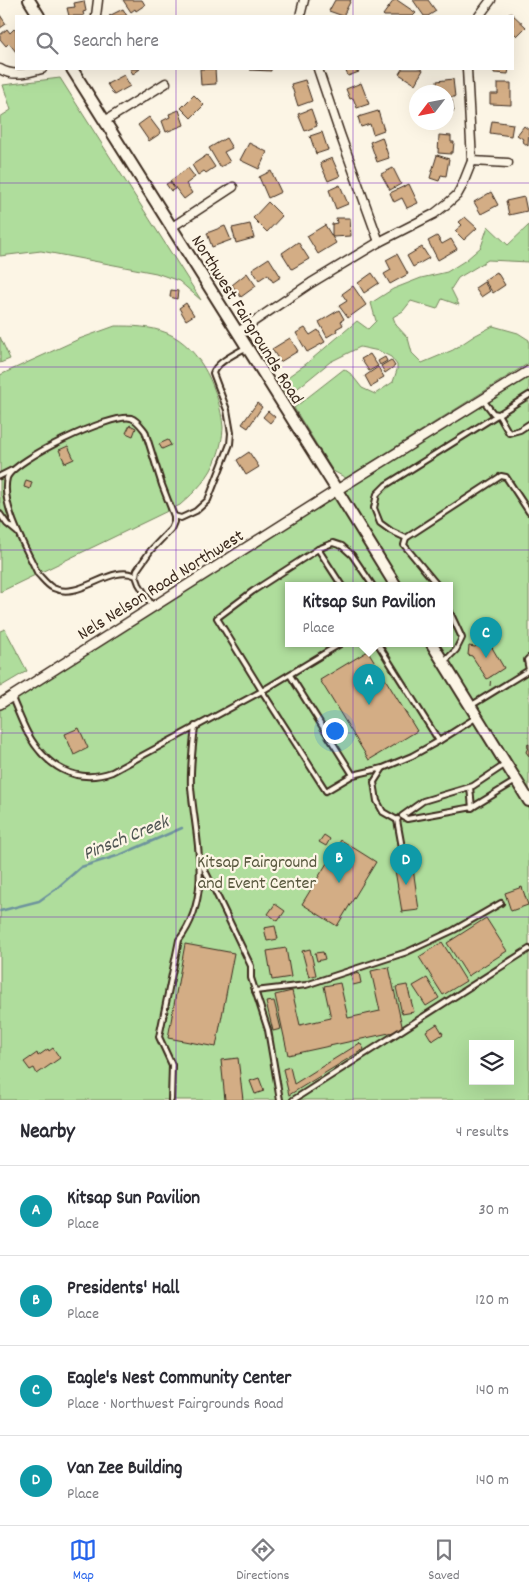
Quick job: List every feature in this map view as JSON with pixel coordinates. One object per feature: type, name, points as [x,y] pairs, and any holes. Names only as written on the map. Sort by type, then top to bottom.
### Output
[{"type":"main road","points":[[29,0],[38,15]]},
{"type":"main road","name":"Northwest Fairgrounds Road","points":[[73,70],[394,582]]},
{"type":"main road","points":[[434,647],[529,801]]},
{"type":"street","points":[[96,15],[98,0]]},
{"type":"street","points":[[300,15],[304,0]]},
{"type":"street","points":[[480,15],[491,0]]},
{"type":"street","points":[[0,69],[16,74],[37,70]]},
{"type":"street","points":[[318,70],[379,242]]},
{"type":"street","points":[[238,332],[311,283],[379,242],[434,214],[457,195],[472,161],[466,70]]},
{"type":"street","points":[[105,121],[166,83]]},
{"type":"street","points":[[472,161],[508,163]]},
{"type":"street","points":[[172,227],[233,187]]},
{"type":"street","name":"Nels Nelson Road Northwest","points":[[0,704],[337,490],[529,371]]},
{"type":"lane","points":[[174,516],[181,518],[196,511],[208,500],[213,489],[230,444],[231,434],[227,410],[213,374],[219,364],[247,347]]},
{"type":"lane","points":[[406,538],[380,523],[374,508],[377,494],[386,484],[529,394]]},
{"type":"lane","points":[[483,400],[493,413],[498,414],[509,433],[520,430],[529,424]]},
{"type":"lane","points":[[0,476],[47,448],[97,424],[119,418],[131,418],[140,424],[145,431],[174,516],[171,529],[140,564],[136,576],[153,607]]},
{"type":"lane","points":[[14,468],[7,477],[7,506],[38,574],[54,588],[69,590],[125,572],[136,576]]},
{"type":"lane","points":[[435,582],[404,545],[406,538],[501,476],[506,477],[529,512]]},
{"type":"lane","points":[[0,514],[7,524],[19,534]]},
{"type":"lane","points":[[370,582],[352,555],[342,546],[333,543],[318,549],[253,591],[217,618],[326,791],[353,775],[383,768],[412,756],[477,717]]},
{"type":"lane","points":[[318,549],[339,582]]},
{"type":"lane","points":[[444,663],[456,650],[462,638],[453,619]]},
{"type":"lane","points":[[12,697],[28,734],[44,757],[62,771],[82,777],[99,776],[112,772],[262,691],[335,647]]},
{"type":"lane","points":[[380,647],[439,741]]},
{"type":"lane","points":[[470,706],[529,670],[527,660],[529,658]]},
{"type":"lane","points":[[290,675],[353,775]]},
{"type":"lane","points":[[171,1100],[172,1065],[159,1037],[179,940],[187,930],[193,915],[198,892],[200,861],[191,784],[196,726]]},
{"type":"lane","points":[[397,820],[423,801],[470,787],[506,764]]},
{"type":"lane","points":[[383,768],[374,782],[377,801],[383,812],[397,820],[403,853]]},
{"type":"lane","points":[[402,816],[407,819],[472,808],[516,781]]},
{"type":"lane","points":[[470,787],[472,808]]},
{"type":"lane","points":[[200,861],[251,966],[251,978],[268,1030],[280,1100]]},
{"type":"lane","points":[[255,991],[306,985],[408,952],[454,930],[501,903]]},
{"type":"lane","points":[[293,1100],[529,949]]},
{"type":"path","points":[[490,694],[491,676]]},
{"type":"green space","points":[[60,78],[201,300],[179,281],[156,273],[41,251],[0,256],[0,117],[11,110],[3,85]]},
{"type":"green space","points":[[529,225],[529,262],[488,260],[458,278],[451,289],[459,305],[442,299],[437,309],[411,301],[403,311],[393,317],[396,325],[408,338],[412,353],[422,363],[453,350],[493,326],[518,333],[529,340],[529,363],[346,478],[333,471],[294,408],[344,369],[351,374],[362,388],[375,394],[393,382],[397,365],[391,357],[379,351],[360,347],[330,362],[287,397],[279,383],[306,364],[357,321],[368,329],[376,321],[371,303],[393,289],[421,278],[447,272],[466,260],[481,247],[488,226],[508,245]]},
{"type":"green space","points":[[115,326],[135,326],[167,333],[190,349],[207,372],[218,400],[223,427],[219,450],[211,471],[180,505],[0,592],[0,375],[79,339]]},
{"type":"green space","points":[[0,337],[10,359],[0,363]]},
{"type":"green space","name":"Kitsap Fairground and Event Center","points":[[529,371],[529,1100],[0,1100],[0,704]]},
{"type":"green space","points":[[5,629],[27,671],[0,687],[0,631]]},
{"type":"building","points":[[123,0],[142,0],[145,5],[131,12]]},
{"type":"building","points":[[335,0],[351,0],[344,15],[329,11]]},
{"type":"building","points":[[394,0],[397,0],[416,13],[414,15],[383,15]]},
{"type":"building","points":[[413,0],[428,0],[436,11],[430,15],[423,15]]},
{"type":"building","points":[[84,1],[86,11],[83,12],[84,15],[69,15],[67,8],[75,7],[74,3]]},
{"type":"building","points":[[123,9],[126,15],[111,15]]},
{"type":"building","points":[[0,15],[6,24],[0,28]]},
{"type":"building","points":[[514,16],[526,27],[517,36],[514,33]]},
{"type":"building","points":[[7,29],[10,33],[15,30],[15,51],[9,43],[6,46],[0,39],[0,35]]},
{"type":"building","points":[[131,70],[139,70],[133,74]]},
{"type":"building","points":[[200,70],[215,70],[216,84],[201,85]]},
{"type":"building","points":[[345,70],[358,70],[359,72],[348,76]]},
{"type":"building","points":[[401,70],[423,70],[415,84],[399,74]]},
{"type":"building","points":[[494,70],[509,70],[508,74],[494,73]]},
{"type":"building","points":[[124,75],[130,86],[114,95],[107,84]]},
{"type":"building","points":[[453,79],[454,85],[437,85],[437,81]]},
{"type":"building","points":[[305,80],[312,101],[298,106],[291,84]]},
{"type":"building","points":[[361,83],[369,104],[357,108],[353,98],[350,99],[346,89]]},
{"type":"building","points":[[498,83],[511,83],[511,105],[490,104],[490,94],[498,94]]},
{"type":"building","points":[[194,95],[204,105],[191,118],[181,108]]},
{"type":"building","points":[[311,109],[317,126],[305,131],[298,114]]},
{"type":"building","points":[[179,110],[184,125],[166,132],[162,121],[170,117],[169,114]]},
{"type":"building","points":[[378,111],[384,130],[373,134],[370,124],[361,127],[358,117]]},
{"type":"building","points":[[149,117],[161,133],[149,141],[138,125]]},
{"type":"building","points":[[492,121],[513,124],[511,136],[490,133]]},
{"type":"building","points":[[524,126],[529,130],[528,146],[517,135]]},
{"type":"building","points":[[322,132],[328,150],[316,154],[310,136]]},
{"type":"building","points":[[439,135],[451,136],[451,142],[454,142],[451,154],[438,153]]},
{"type":"building","points":[[382,137],[389,158],[377,162],[370,142]]},
{"type":"building","points":[[226,138],[232,148],[224,152],[230,162],[220,167],[209,148]]},
{"type":"building","points":[[249,143],[267,152],[259,169],[240,160]]},
{"type":"building","points":[[207,155],[215,167],[206,173],[204,171],[198,175],[192,165]]},
{"type":"building","points":[[437,155],[449,159],[446,176],[441,175],[439,181],[430,178]]},
{"type":"building","points":[[332,158],[340,176],[328,181],[320,163]]},
{"type":"building","points":[[188,168],[195,177],[186,184],[192,193],[184,199],[170,181]]},
{"type":"building","points":[[393,168],[401,184],[390,190],[381,174]]},
{"type":"building","points":[[271,171],[281,192],[268,198],[259,177]]},
{"type":"building","points":[[170,182],[175,189],[171,191],[166,184]]},
{"type":"building","points":[[409,184],[418,203],[407,208],[402,198],[394,202],[390,193]]},
{"type":"building","points":[[340,185],[348,204],[336,209],[329,190]]},
{"type":"building","points":[[491,192],[498,205],[481,214],[474,202]]},
{"type":"building","points":[[524,197],[527,211],[509,215],[506,201]]},
{"type":"building","points":[[268,202],[282,216],[267,232],[253,218]]},
{"type":"building","points":[[465,217],[477,228],[464,240],[455,231],[462,225],[459,222]]},
{"type":"building","points":[[336,218],[350,218],[351,236],[332,237],[332,224],[337,223]]},
{"type":"building","points":[[250,224],[254,238],[236,243],[232,228]]},
{"type":"building","points":[[325,225],[336,243],[318,254],[307,236]]},
{"type":"building","points":[[225,226],[231,240],[212,247],[207,233]]},
{"type":"building","points":[[437,236],[442,244],[451,239],[457,249],[438,260],[428,241]]},
{"type":"building","points":[[298,242],[309,259],[292,269],[282,253]]},
{"type":"building","points":[[422,247],[429,258],[413,267],[407,256]]},
{"type":"building","points":[[397,254],[408,274],[390,284],[384,274],[391,270],[386,260]]},
{"type":"building","points":[[269,258],[281,277],[273,282],[268,274],[259,280],[252,269]]},
{"type":"building","points":[[497,272],[505,285],[493,293],[484,280]]},
{"type":"building","points":[[247,273],[256,286],[241,297],[232,285]]},
{"type":"building","points":[[372,273],[379,283],[364,293],[358,283]]},
{"type":"building","points":[[484,282],[490,291],[481,297],[475,288]]},
{"type":"building","points":[[353,286],[366,305],[348,318],[339,306],[347,301],[342,294]]},
{"type":"building","points":[[171,290],[178,291],[177,299],[170,297]]},
{"type":"building","points":[[186,303],[194,315],[186,320],[179,308]]},
{"type":"building","points":[[339,310],[344,319],[341,321],[343,325],[327,337],[319,322]]},
{"type":"building","points":[[305,328],[310,335],[318,330],[325,342],[307,352],[296,333]]},
{"type":"building","points":[[290,338],[298,351],[280,362],[272,349]]},
{"type":"building","points":[[370,354],[378,366],[369,371],[361,359]]},
{"type":"building","points":[[385,357],[387,361],[380,365],[378,361]]},
{"type":"building","points":[[391,360],[395,366],[385,373],[381,366]]},
{"type":"building","points":[[378,367],[384,377],[371,387],[365,376]]},
{"type":"building","points":[[257,403],[262,407],[248,428],[242,424]]},
{"type":"building","points":[[268,411],[275,417],[270,423],[263,417]]},
{"type":"building","points":[[130,425],[136,428],[133,436],[126,433]]},
{"type":"building","points":[[168,440],[171,445],[162,449],[159,444]]},
{"type":"building","points":[[68,446],[74,459],[65,463],[59,450]]},
{"type":"building","points":[[249,452],[259,467],[246,475],[237,460]]},
{"type":"building","points":[[26,480],[32,482],[30,489],[24,487]]},
{"type":"building","points":[[487,639],[504,668],[487,679],[472,656],[468,655],[469,646],[475,647]]},
{"type":"building","points":[[368,651],[417,731],[369,760],[320,680]]},
{"type":"building","points":[[79,728],[88,748],[74,755],[65,734]]},
{"type":"building","points":[[529,744],[529,756],[526,752],[527,745]]},
{"type":"building","points":[[324,835],[330,839],[326,846],[319,842]]},
{"type":"building","points":[[341,840],[376,862],[337,926],[302,904]]},
{"type":"building","points":[[411,855],[419,910],[402,912],[393,858]]},
{"type":"building","points":[[522,887],[528,905],[511,911],[505,893]]},
{"type":"building","points":[[275,904],[285,911],[278,921],[268,914]]},
{"type":"building","points":[[486,918],[507,951],[468,976],[447,943]]},
{"type":"building","points":[[275,926],[278,939],[267,941],[264,928]]},
{"type":"building","points":[[442,942],[466,981],[443,995],[419,957]]},
{"type":"building","points":[[185,944],[234,953],[216,1047],[168,1038]]},
{"type":"building","points":[[286,948],[291,977],[272,980],[267,951]]},
{"type":"building","points":[[310,949],[316,975],[309,977],[302,951]]},
{"type":"building","points":[[323,952],[325,959],[317,961],[315,953]]},
{"type":"building","points":[[389,967],[403,1030],[288,1055],[275,995],[292,991],[300,1025],[331,1018],[324,986],[340,983],[348,1018],[380,1011],[371,971]]},
{"type":"building","points":[[359,973],[361,983],[353,985],[351,975]]},
{"type":"building","points":[[427,978],[439,998],[426,1006],[413,986]]},
{"type":"building","points":[[407,985],[414,1012],[402,1014],[396,987]]},
{"type":"building","points":[[274,1001],[281,1029],[273,1031],[266,1002]]},
{"type":"building","points":[[437,1024],[443,1034],[432,1041],[426,1031]]},
{"type":"building","points":[[360,1043],[364,1049],[289,1095],[283,1069],[290,1067],[294,1084]]},
{"type":"building","points":[[53,1048],[60,1058],[37,1074],[34,1068],[30,1070],[24,1062],[37,1053],[38,1056]]},
{"type":"building","points":[[238,1058],[243,1100],[225,1100],[221,1060]]},
{"type":"building","points":[[259,1078],[264,1091],[255,1094],[250,1081]]},
{"type":"waterway","name":"Pinsch Creek","points":[[0,911],[39,901],[81,867],[120,855],[182,828]]},
{"type":"place","name":"Eagle's Nest Community Center","points":[[486,658]]},
{"type":"place","name":"Kitsap Sun Pavilion","points":[[369,705]]},
{"type":"place","name":"Presidents' Hall","points":[[339,883]]},
{"type":"place","name":"Van Zee Building","points":[[406,885]]}]
